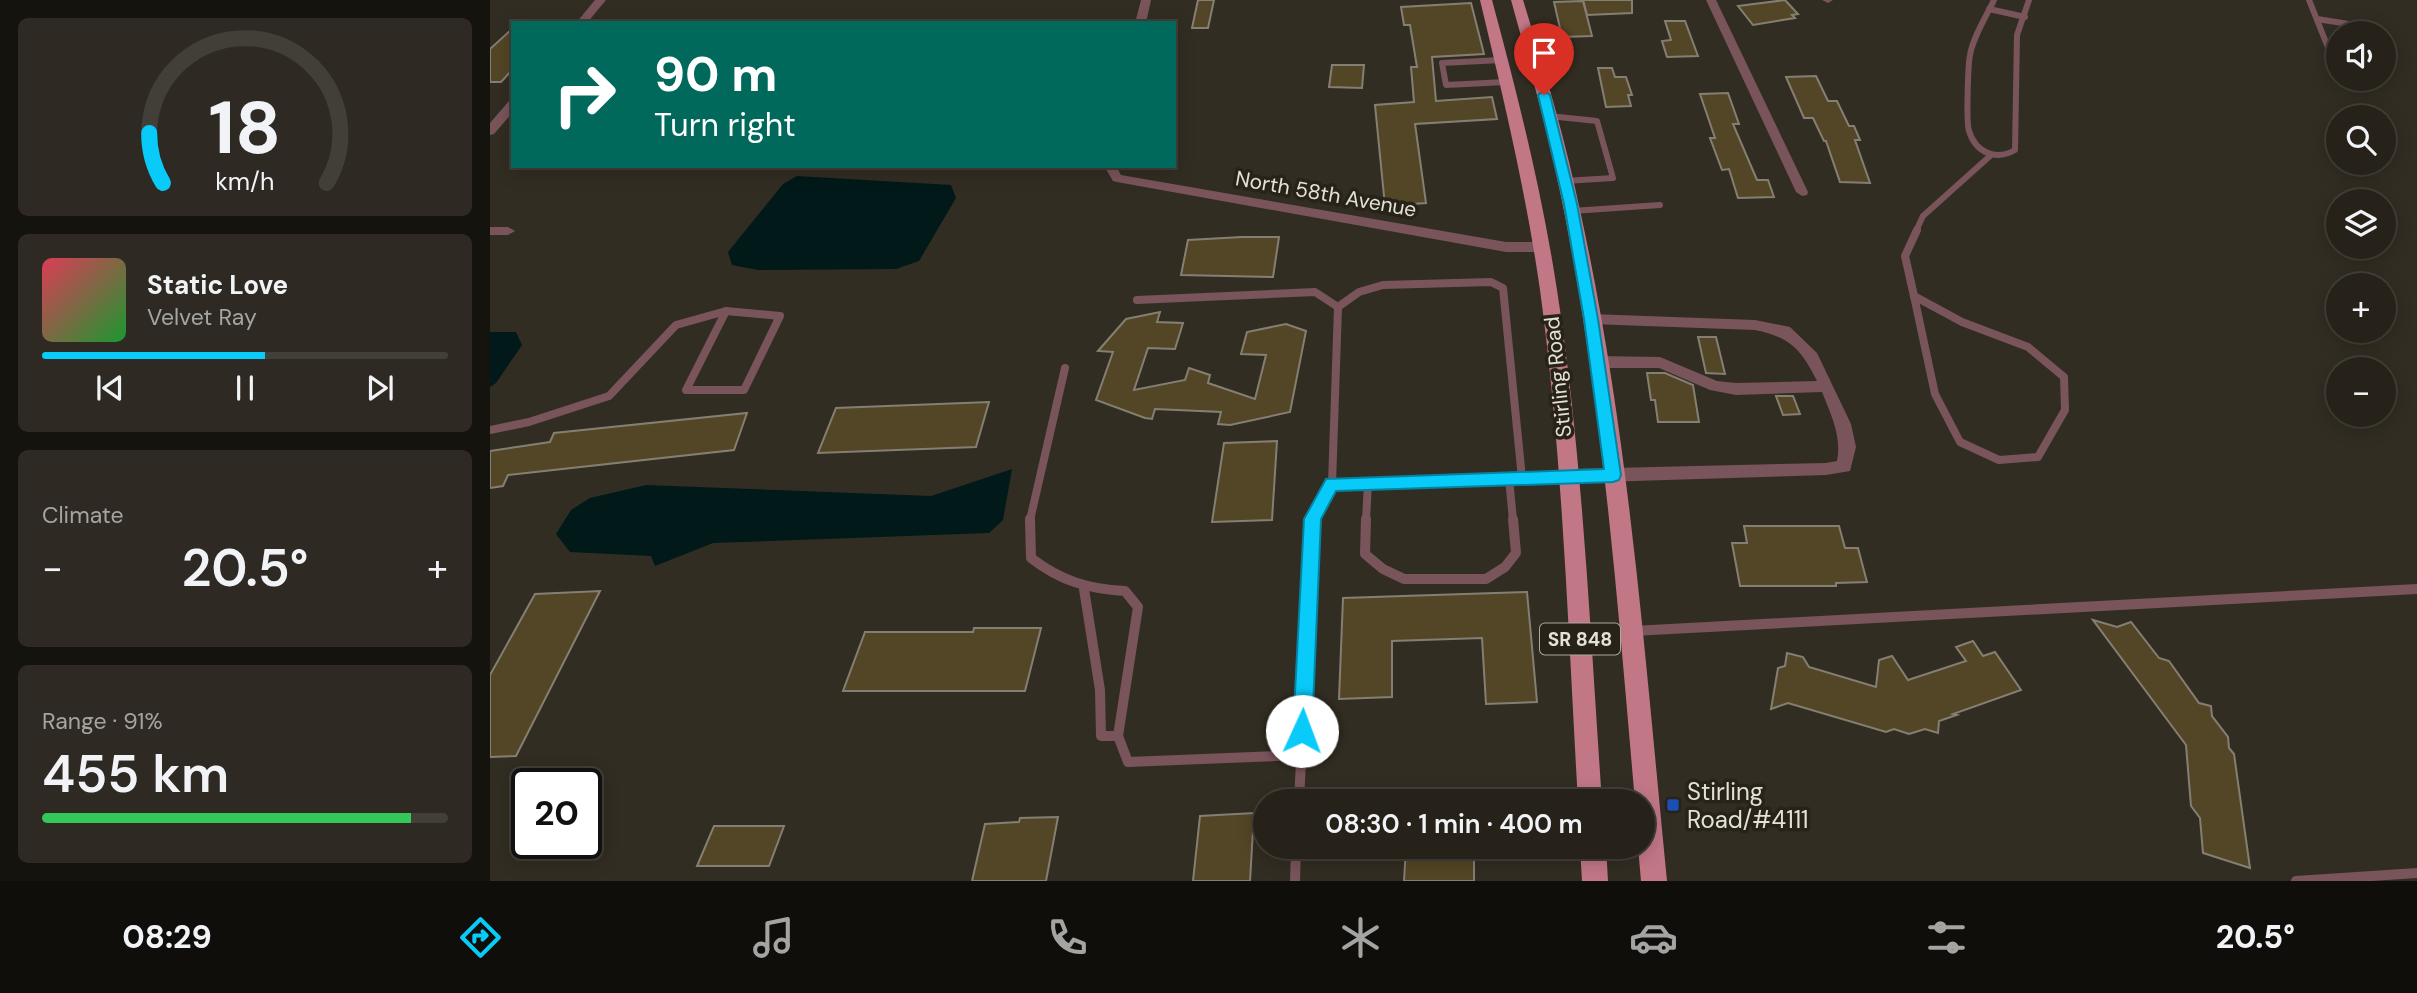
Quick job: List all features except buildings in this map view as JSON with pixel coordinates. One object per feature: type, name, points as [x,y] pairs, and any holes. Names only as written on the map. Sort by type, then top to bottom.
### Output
[{"type":"main road","name":"Stirling Road","points":[[1486,0],[1541,247],[1554,330],[1569,476],[1589,789]]},
{"type":"main road","name":"Stirling Road","points":[[1516,3],[1565,181],[1591,319],[1613,475],[1654,881]]},
{"type":"main road","points":[[1594,859],[1595,881]]},
{"type":"street","points":[[583,21],[601,0]]},
{"type":"street","points":[[1141,21],[1146,0]]},
{"type":"street","points":[[1711,0],[1802,192]]},
{"type":"street","points":[[490,131],[511,106]]},
{"type":"street","name":"North 58th Avenue","points":[[1111,168],[1117,178],[1506,247],[1541,247]]},
{"type":"street","points":[[490,231],[508,231]]},
{"type":"street","points":[[1569,476],[1826,469],[1844,466],[1848,447],[1843,424],[1828,386],[1812,357],[1785,331],[1755,325],[1591,319]]},
{"type":"street","points":[[1597,362],[1660,363],[1714,386],[1736,389],[1828,386]]},
{"type":"lane","points":[[1994,0],[1970,54],[1968,130],[1978,146],[1990,156],[2004,156],[2015,150],[2018,112],[2014,77],[2018,30],[2029,9],[2029,0]]},
{"type":"lane","points":[[2309,0],[2326,42]]},
{"type":"lane","points":[[1989,9],[2025,17]]},
{"type":"lane","points":[[2317,19],[2330,21]]},
{"type":"lane","points":[[1501,60],[1442,63],[1446,85],[1506,82]]},
{"type":"lane","points":[[1549,116],[1597,121],[1613,178],[1565,181]]},
{"type":"lane","points":[[1914,296],[1962,322],[2028,347],[2064,377],[2065,410],[2038,457],[1999,460],[1960,442],[1935,394],[1905,256],[1923,216],[1990,156]]},
{"type":"lane","points":[[1572,211],[1660,205]]},
{"type":"lane","points":[[1338,307],[1359,292],[1383,285],[1491,282],[1503,288],[1522,478]]},
{"type":"lane","points":[[1137,300],[1315,292],[1338,307]]},
{"type":"lane","points":[[1300,789],[1313,519],[1332,484],[1338,307]]},
{"type":"lane","points":[[490,430],[529,422],[609,396],[676,325],[726,311],[780,316],[744,390],[686,390],[726,311]]},
{"type":"lane","points":[[1065,368],[1029,523],[1031,558],[1052,575],[1084,589],[1125,591],[1138,607],[1118,736],[1128,762],[1301,755]]},
{"type":"lane","points":[[1332,484],[1569,476]]},
{"type":"lane","points":[[1368,483],[1365,554],[1383,569],[1404,579],[1486,579],[1505,567],[1516,553],[1510,478]]},
{"type":"lane","points":[[1084,589],[1100,690],[1101,736],[1118,736]]},
{"type":"lane","points":[[1630,631],[2417,589]]},
{"type":"lane","points":[[1295,881],[1296,859]]},
{"type":"lane","points":[[2296,881],[2417,873]]},
{"type":"water","points":[[797,176],[951,185],[956,198],[919,261],[896,269],[758,270],[732,265],[728,252],[783,184]]},
{"type":"water","points":[[490,332],[516,332],[522,345],[496,383],[490,387]]},
{"type":"water","points":[[1012,469],[1003,520],[989,533],[713,543],[655,566],[651,556],[570,552],[556,534],[571,510],[590,498],[646,485],[931,496]]},
{"type":"place","name":"Stirling Road/#4111","points":[[1673,805]]},
{"type":"route","points":[[1302,731],[1313,519],[1332,484],[1613,475],[1591,319],[1571,204],[1544,95]]}]
